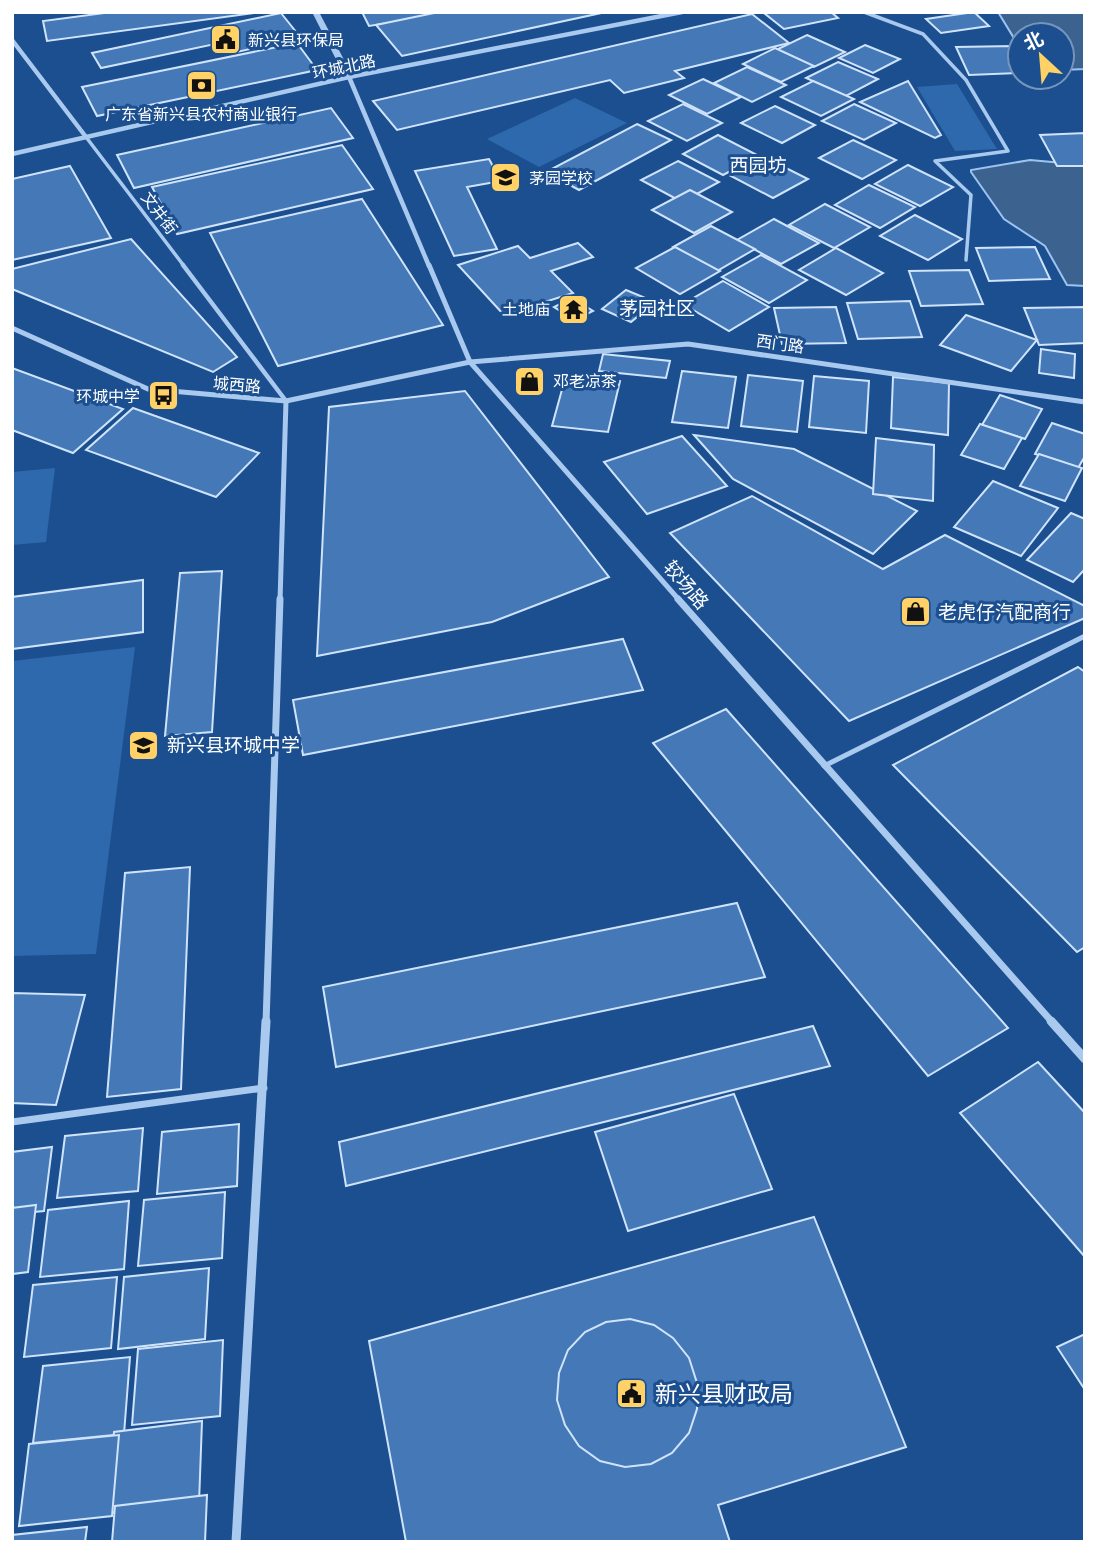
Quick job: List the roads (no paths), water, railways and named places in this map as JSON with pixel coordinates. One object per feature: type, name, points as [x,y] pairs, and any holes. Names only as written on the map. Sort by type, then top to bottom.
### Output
[{"type":"street","points":[[315,12],[349,78]]},
{"type":"street","name":"环城北路","points":[[12,154],[349,78],[682,12]]},
{"type":"street","name":"文井街","points":[[12,40],[86,137]]},
{"type":"street","name":"较场路","points":[[349,78],[470,362],[1085,1059]]},
{"type":"street","name":"城西路","points":[[12,328],[148,389],[286,401],[470,362]]},
{"type":"street","name":"西门路","points":[[470,362],[688,344],[1085,402]]},
{"type":"street","points":[[236,1542],[264,1088],[286,401]]},
{"type":"lane","points":[[864,12],[922,34],[966,80],[1007,151],[935,161],[971,195],[966,260]]},
{"type":"lane","name":"文井街","points":[[86,137],[286,401]]},
{"type":"lane","points":[[824,766],[1085,636]]},
{"type":"lane","points":[[12,1122],[264,1088]]},
{"type":"place","name":"新兴县环保局","points":[[225,40]]},
{"type":"place","name":"广东省新兴县农村商业银行","points":[[201,85]]},
{"type":"place","name":"茅园学校","points":[[506,178]]},
{"type":"place","name":"土地庙","points":[[573,309]]},
{"type":"place","name":"邓老凉茶","points":[[530,381]]},
{"type":"place","name":"环城中学","points":[[163,396]]},
{"type":"place","name":"老虎仔汽配商行","points":[[915,612]]},
{"type":"place","name":"新兴县环城中学","points":[[144,745]]},
{"type":"place","name":"新兴县财政局","points":[[632,1394]]},
{"type":"district","name":"西园坊","points":[[758,165]]},
{"type":"district","name":"茅园社区","points":[[657,308]]}]
